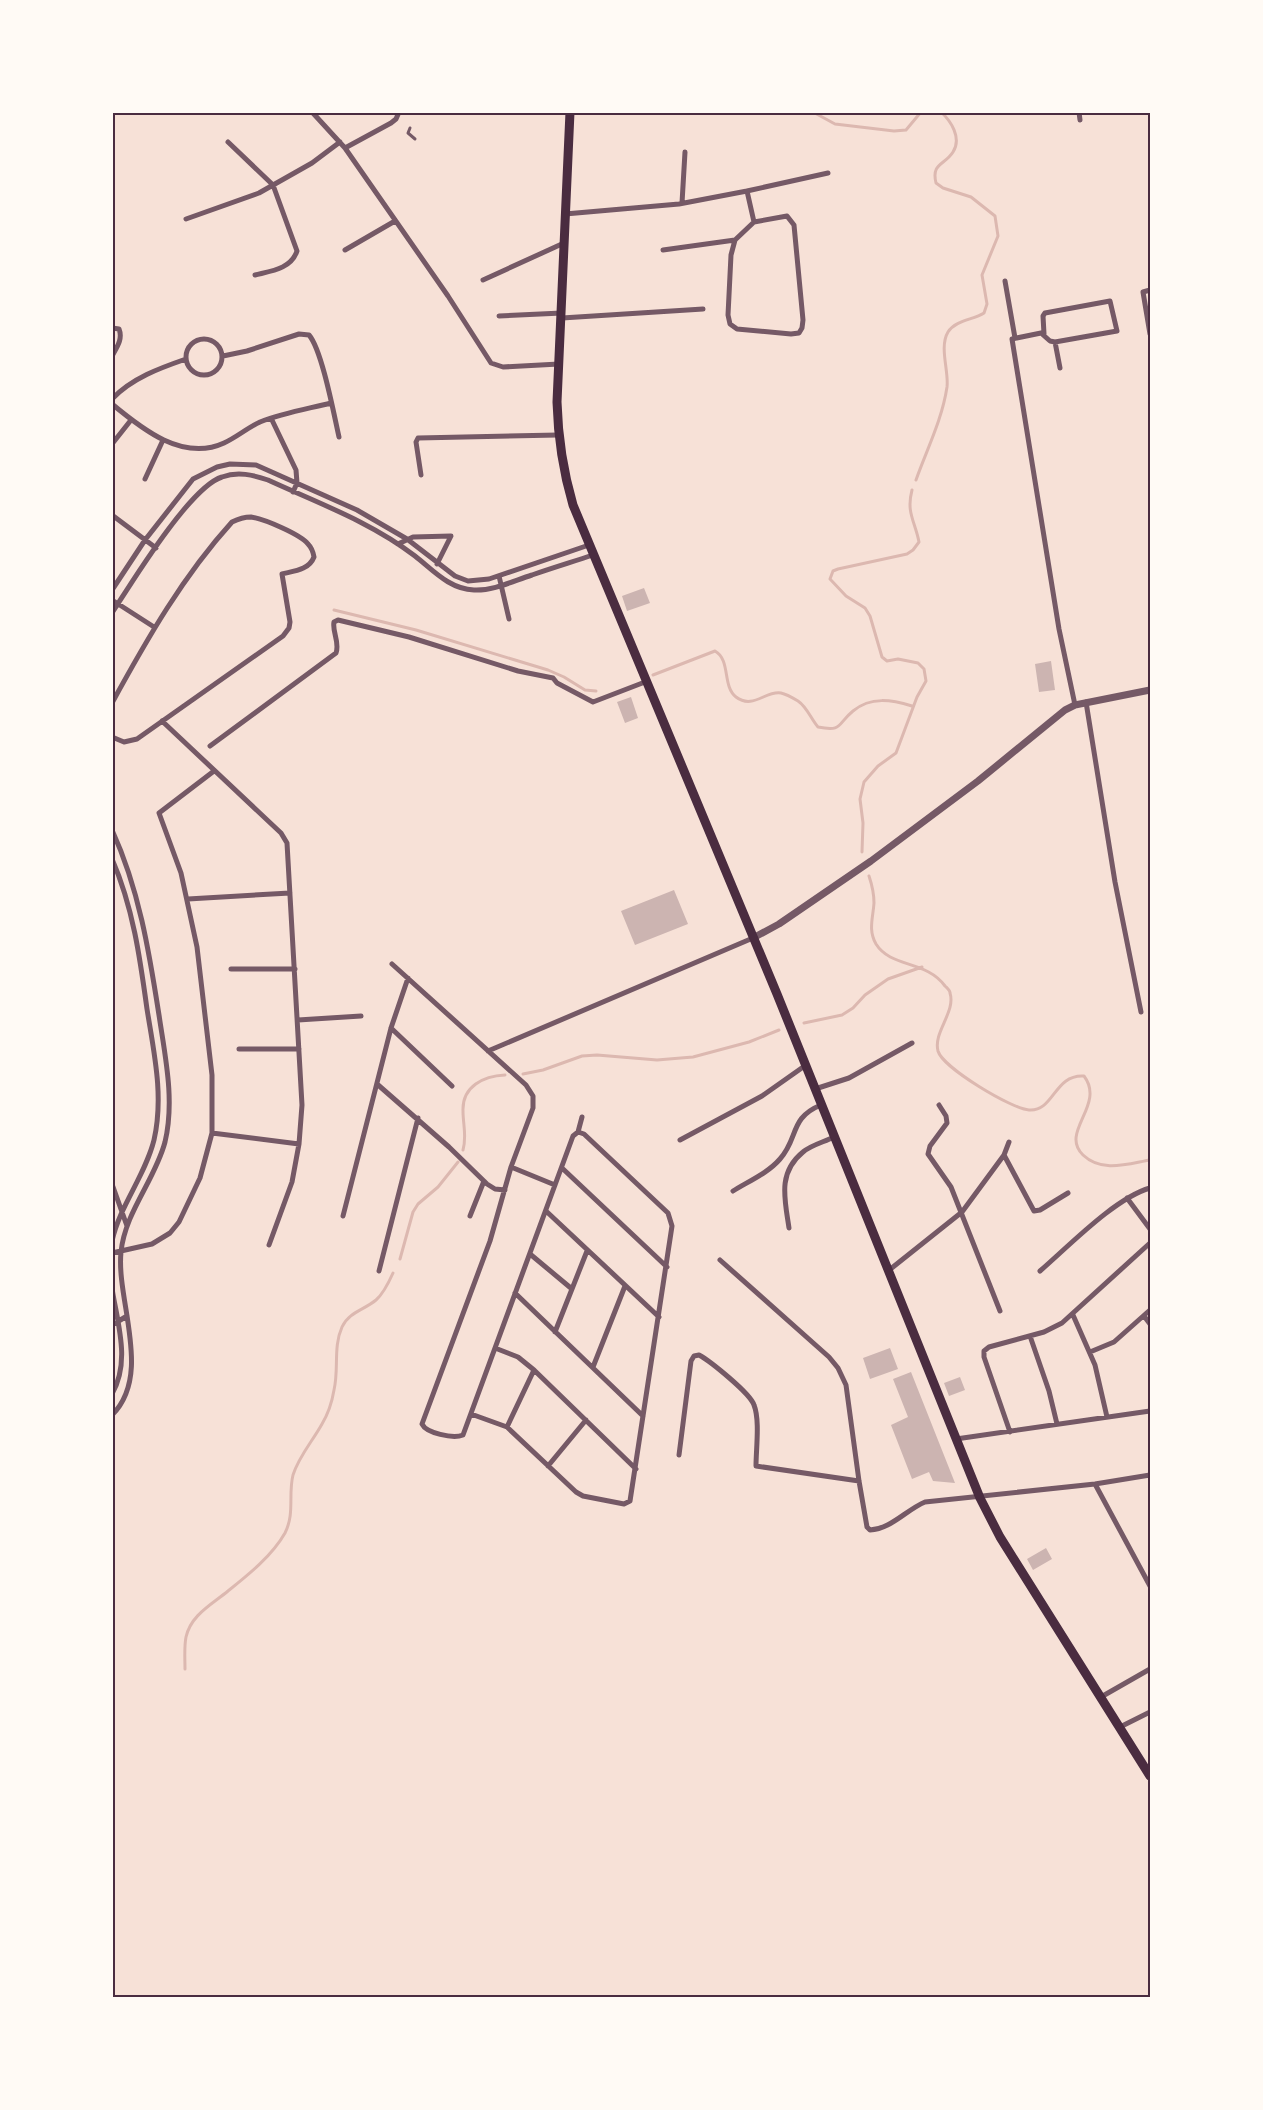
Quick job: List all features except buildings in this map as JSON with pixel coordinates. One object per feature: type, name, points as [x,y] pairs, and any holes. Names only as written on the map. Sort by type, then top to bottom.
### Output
[{"type":"main road","points":[[570,112],[558,435],[567,486],[645,682],[806,1065],[980,1498],[1000,1537],[1150,1776]]},
{"type":"street","points":[[312,112],[345,148],[491,363],[503,368],[559,364]]},
{"type":"street","points":[[345,148],[392,123],[399,112]]},
{"type":"street","points":[[1079,112],[1080,120]]},
{"type":"street","points":[[228,142],[273,185],[297,251],[295,258],[286,266],[255,275]]},
{"type":"street","points":[[186,219],[259,193],[312,163],[340,142]]},
{"type":"street","points":[[682,203],[685,152]]},
{"type":"street","points":[[565,214],[682,203],[828,173]]},
{"type":"street","points":[[747,191],[754,222]]},
{"type":"street","points":[[783,216],[792,220],[802,328],[799,333],[737,328],[730,324],[728,315],[731,255],[735,240],[754,222],[783,216]]},
{"type":"street","points":[[345,250],[395,221]]},
{"type":"street","points":[[663,250],[735,240]]},
{"type":"street","points":[[483,280],[564,243]]},
{"type":"street","points":[[1005,281],[1015,338],[1012,339],[1057,618],[1075,705]]},
{"type":"street","points":[[1150,290],[1143,292],[1150,334]]},
{"type":"street","points":[[1110,301],[1116,331],[1055,342],[1050,341],[1044,334],[1043,316],[1045,313],[1110,301]]},
{"type":"street","points":[[499,316],[562,316],[703,309]]},
{"type":"street","points":[[112,328],[119,329],[121,333],[112,356]]},
{"type":"street","points":[[222,356],[247,351],[299,334],[309,335],[314,343],[339,437]]},
{"type":"street","points":[[1015,338],[1044,334]]},
{"type":"street","points":[[200,339],[212,340],[217,344],[222,356],[222,361],[216,371],[206,375],[200,375],[190,369],[186,359],[189,346],[200,339]]},
{"type":"street","points":[[1055,342],[1060,368]]},
{"type":"street","points":[[112,399],[142,377],[186,359]]},
{"type":"street","points":[[112,404],[131,420],[163,440],[189,448],[223,444],[257,423],[331,403]]},
{"type":"street","points":[[271,418],[296,470],[297,483],[293,492]]},
{"type":"street","points":[[112,444],[131,420]]},
{"type":"street","points":[[421,475],[416,442],[418,438],[558,435]]},
{"type":"street","points":[[145,479],[163,440]]},
{"type":"street","points":[[112,590],[146,540],[193,479],[217,466],[230,464],[256,465],[357,510],[407,539],[455,576],[468,581],[481,581],[499,576],[589,545]]},
{"type":"street","points":[[112,614],[156,548],[196,495],[212,482],[232,474],[255,476],[367,525],[398,544],[450,584],[467,590],[483,590],[501,585],[593,555]]},
{"type":"street","points":[[112,515],[156,548]]},
{"type":"street","points":[[112,703],[154,627],[194,568],[232,522],[250,517],[262,520],[302,538],[311,547],[314,557],[310,565],[282,574],[290,622],[287,632],[131,742],[118,741],[112,737]]},
{"type":"street","points":[[398,544],[420,536],[451,536],[433,571]]},
{"type":"street","points":[[562,553],[566,564]]},
{"type":"street","points":[[546,559],[550,569]]},
{"type":"street","points":[[499,576],[509,619]]},
{"type":"street","points":[[112,600],[154,627]]},
{"type":"street","points":[[210,746],[336,652],[338,645],[333,626],[338,620],[402,635],[518,672],[554,678],[557,683],[593,702],[645,682]]},
{"type":"street","points":[[488,1052],[753,938],[863,867],[978,781],[1050,721],[1075,705],[1150,690]]},
{"type":"street","points":[[1086,702],[1120,910],[1142,1012]]},
{"type":"street","points":[[162,721],[284,837],[288,850],[302,1105],[299,1144],[290,1190],[269,1245]]},
{"type":"street","points":[[112,1253],[142,1248],[162,1239],[178,1222],[200,1178],[212,1133],[212,1085],[202,978],[188,899],[159,813],[214,771]]},
{"type":"street","points":[[112,830],[134,889],[146,934],[169,1092],[168,1127],[160,1157],[127,1226],[121,1252],[121,1276],[131,1356],[129,1381],[123,1400],[112,1415]]},
{"type":"street","points":[[112,859],[125,892],[137,942],[155,1056],[159,1100],[153,1143],[142,1173],[121,1212],[112,1241]]},
{"type":"street","points":[[188,899],[290,893]]},
{"type":"street","points":[[393,964],[526,1085],[532,1096],[533,1108],[511,1167],[490,1241],[440,1376],[423,1414],[422,1426],[426,1430],[461,1437],[582,1117]]},
{"type":"street","points":[[231,969],[295,969]]},
{"type":"street","points":[[343,1216],[391,1028],[408,978]]},
{"type":"street","points":[[298,1020],[361,1016]]},
{"type":"street","points":[[391,1028],[452,1086]]},
{"type":"street","points":[[815,1089],[849,1078],[912,1043]]},
{"type":"street","points":[[239,1049],[299,1049]]},
{"type":"street","points":[[680,1140],[762,1096],[806,1065]]},
{"type":"street","points":[[377,1084],[418,1118],[484,1181],[495,1189],[505,1190]]},
{"type":"street","points":[[733,1191],[783,1157],[804,1114],[821,1105]]},
{"type":"street","points":[[939,1105],[946,1116],[947,1123],[930,1146],[928,1154],[948,1180],[1000,1311]]},
{"type":"street","points":[[379,1271],[418,1118]]},
{"type":"street","points":[[471,1414],[507,1427],[570,1487],[583,1496],[628,1503],[632,1498],[672,1226],[668,1213],[584,1134],[578,1132]]},
{"type":"street","points":[[212,1133],[299,1144]]},
{"type":"street","points":[[789,1228],[783,1186],[790,1166],[804,1151],[834,1137]]},
{"type":"street","points":[[888,1271],[962,1212],[1004,1155],[1010,1142]]},
{"type":"street","points":[[1004,1155],[1034,1211],[1040,1210],[1068,1193]]},
{"type":"street","points":[[511,1167],[555,1185]]},
{"type":"street","points":[[562,1168],[667,1267]]},
{"type":"street","points":[[470,1216],[484,1181]]},
{"type":"street","points":[[112,1184],[127,1226]]},
{"type":"street","points":[[1040,1271],[1127,1198],[1150,1188]]},
{"type":"street","points":[[1127,1198],[1150,1229]]},
{"type":"street","points":[[546,1211],[659,1317]]},
{"type":"street","points":[[1010,1432],[984,1351],[989,1347],[1030,1336],[1062,1323],[1150,1243]]},
{"type":"street","points":[[555,1332],[587,1251]]},
{"type":"street","points":[[530,1254],[572,1289]]},
{"type":"street","points":[[720,1260],[829,1357],[838,1368],[846,1386],[859,1481],[867,1527],[870,1530],[882,1528],[911,1509],[925,1503],[1095,1484],[1150,1475]]},
{"type":"street","points":[[593,1367],[625,1286]]},
{"type":"street","points":[[112,1288],[122,1351],[118,1379],[112,1394]]},
{"type":"street","points":[[515,1293],[643,1416]]},
{"type":"street","points":[[1090,1352],[1114,1341],[1150,1310]]},
{"type":"street","points":[[1073,1315],[1090,1352],[1107,1417]]},
{"type":"street","points":[[112,1325],[127,1316]]},
{"type":"street","points":[[1144,1316],[1150,1324]]},
{"type":"street","points":[[1030,1336],[1049,1390],[1057,1424]]},
{"type":"street","points":[[495,1348],[518,1358],[534,1370],[636,1469]]},
{"type":"street","points":[[679,1455],[691,1361],[694,1356],[699,1355],[752,1399],[756,1416],[756,1466],[859,1481]]},
{"type":"street","points":[[507,1427],[534,1370]]},
{"type":"street","points":[[955,1440],[1150,1411]]},
{"type":"street","points":[[548,1466],[586,1420]]},
{"type":"street","points":[[1095,1484],[1150,1586]]},
{"type":"street","points":[[1101,1697],[1150,1669]]},
{"type":"street","points":[[1120,1728],[1150,1712]]},
{"type":"lane","points":[[410,128],[408,133],[415,139]]},
{"type":"waterway","points":[[813,112],[835,124],[894,131],[906,130],[921,112]]},
{"type":"waterway","points":[[916,480],[945,399],[947,387],[945,338],[955,325],[984,313],[987,304],[982,275],[998,236],[995,216],[971,197],[943,188],[936,183],[935,172],[953,152],[956,141],[952,125],[941,112]]},
{"type":"waterway","points":[[862,852],[863,823],[860,799],[864,782],[878,766],[896,753],[917,697],[926,681],[924,669],[918,663],[898,659],[887,661],[882,657],[870,616],[865,608],[846,596],[830,579],[833,571],[838,569],[907,554],[913,550],[919,542],[910,505],[912,490]]},
{"type":"waterway","points":[[334,610],[416,630],[548,670],[585,690],[596,691]]},
{"type":"waterway","points":[[653,675],[715,651],[723,660],[729,686],[736,697],[748,701],[775,693],[792,697],[801,704],[818,727],[826,728],[836,728],[860,706],[874,701],[897,702],[912,706]]},
{"type":"waterway","points":[[869,876],[873,890],[872,929],[876,944],[890,957],[928,972],[950,991],[950,1007],[937,1044],[938,1051],[943,1058],[979,1086],[1008,1103],[1029,1110],[1044,1105],[1066,1081],[1084,1076],[1090,1097],[1076,1137],[1077,1146],[1083,1155],[1090,1161],[1106,1166],[1150,1160]]},
{"type":"waterway","points":[[804,1023],[842,1015],[888,979],[922,967]]},
{"type":"waterway","points":[[523,1074],[543,1070],[582,1056],[657,1060],[693,1057],[749,1042],[779,1030]]},
{"type":"waterway","points":[[463,1150],[465,1135],[463,1111],[466,1095],[482,1080],[505,1075]]},
{"type":"waterway","points":[[400,1259],[413,1212],[418,1204],[438,1187],[458,1162]]},
{"type":"waterway","points":[[185,1669],[185,1641],[192,1622],[202,1611],[259,1565],[285,1533],[291,1511],[293,1475],[331,1403],[339,1335],[342,1327],[353,1315],[379,1297],[393,1273]]}]
